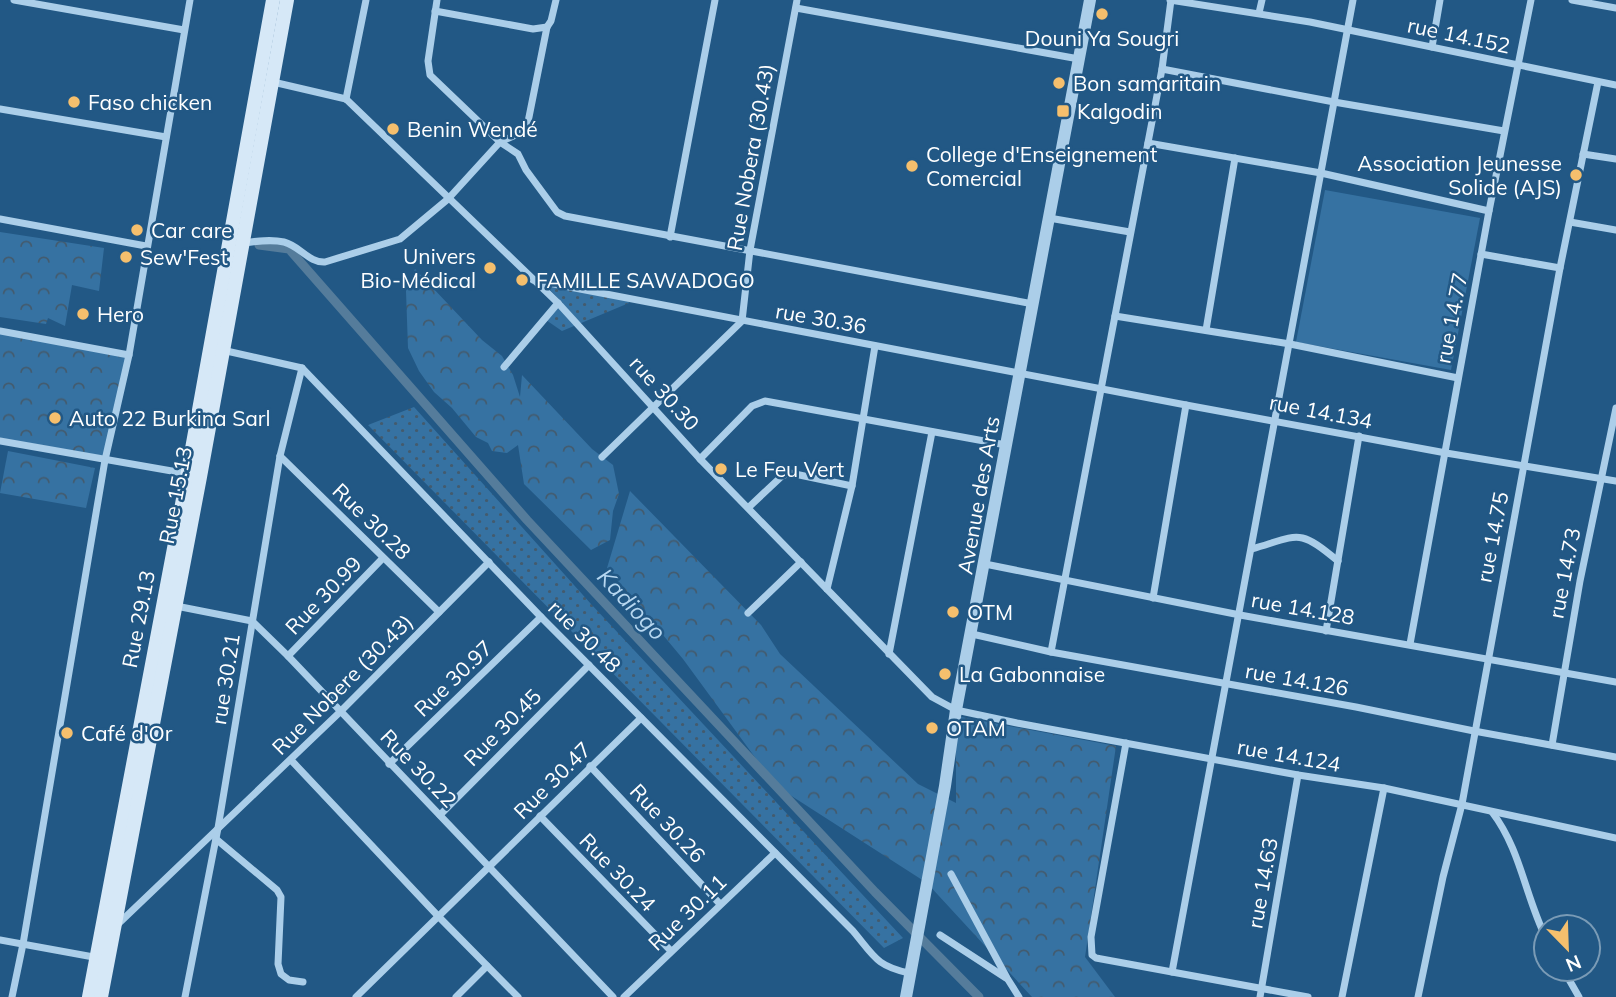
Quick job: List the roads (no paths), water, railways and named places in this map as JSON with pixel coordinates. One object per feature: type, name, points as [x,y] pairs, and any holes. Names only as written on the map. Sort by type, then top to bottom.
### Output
[{"type":"main road","name":"Rue 29.13","points":[[89,997],[102,958],[194,475],[273,0]]},
{"type":"main road","name":"Rue 15.13","points":[[101,997],[102,958],[113,929],[176,606],[194,475],[222,350],[288,0]]},
{"type":"street","points":[[14,0],[184,30]]},
{"type":"street","points":[[12,997],[105,460],[129,355],[190,0]]},
{"type":"street","points":[[273,82],[346,99],[366,0]]},
{"type":"street","points":[[436,0],[428,61],[430,75],[500,142],[518,153],[526,170],[558,212],[565,216],[1033,304]]},
{"type":"street","points":[[243,243],[268,240],[285,242],[318,262],[326,262],[400,239],[448,199],[500,142],[520,133],[528,122],[555,0]]},
{"type":"street","points":[[670,236],[715,0]]},
{"type":"street","name":"Avenue des Arts","points":[[906,997],[945,786],[956,710],[1090,0]]},
{"type":"street","points":[[1051,652],[1162,69],[1171,0]]},
{"type":"street","name":"rue 14.152","points":[[1171,0],[1349,30],[1616,85]]},
{"type":"street","points":[[1259,13],[1262,0]]},
{"type":"street","points":[[1172,972],[1353,0]]},
{"type":"street","points":[[1432,47],[1440,0]]},
{"type":"street","name":"rue 14.77","points":[[1410,644],[1504,131],[1531,0]]},
{"type":"street","points":[[1572,0],[1616,8]]},
{"type":"street","points":[[797,4],[1079,59]]},
{"type":"street","name":"Rue Nobera (30.43)","points":[[742,321],[750,250],[797,4]]},
{"type":"street","points":[[435,11],[533,29],[547,27]]},
{"type":"street","points":[[1162,69],[1504,131]]},
{"type":"street","name":"rue 14.75","points":[[1418,997],[1462,804],[1560,268],[1598,82]]},
{"type":"street","name":"rue 30.30","points":[[346,99],[558,303],[701,459],[889,654],[932,696],[956,710]]},
{"type":"street","points":[[0,109],[166,137]]},
{"type":"street","points":[[1147,143],[1321,173],[1489,211]]},
{"type":"street","points":[[1583,154],[1616,159]]},
{"type":"street","points":[[1206,330],[1235,158]]},
{"type":"street","points":[[1049,218],[1130,232]]},
{"type":"street","points":[[0,219],[146,246]]},
{"type":"street","points":[[1570,222],[1616,230]]},
{"type":"street","points":[[1481,254],[1560,268]]},
{"type":"street","name":"rue 30.36","points":[[533,280],[1021,372]]},
{"type":"street","points":[[503,367],[558,303]]},
{"type":"street","points":[[1115,316],[1290,344],[1458,378]]},
{"type":"street","points":[[602,457],[742,321]]},
{"type":"street","points":[[0,331],[129,355]]},
{"type":"street","points":[[827,589],[852,486],[875,346]]},
{"type":"street","points":[[222,350],[302,368]]},
{"type":"street","name":"rue 30.21","points":[[185,997],[219,828],[280,456],[302,368]]},
{"type":"street","name":"rue 30.48","points":[[302,368],[541,617],[853,931],[878,961],[892,970],[909,973]]},
{"type":"street","name":"rue 14.134","points":[[1021,372],[1446,453],[1616,481]]},
{"type":"street","points":[[701,459],[752,406],[765,401],[1006,445]]},
{"type":"street","points":[[1153,598],[1186,405]]},
{"type":"street","name":"rue 14.73","points":[[1552,745],[1600,477],[1616,408]]},
{"type":"street","points":[[889,654],[932,432]]},
{"type":"street","points":[[1326,631],[1359,436]]},
{"type":"street","points":[[0,441],[194,475]]},
{"type":"street","name":"Rue 30.28","points":[[280,456],[439,612]]},
{"type":"street","points":[[749,508],[782,476],[790,473],[852,486]]},
{"type":"street","points":[[1252,549],[1300,536],[1317,543],[1338,561]]},
{"type":"street","name":"Rue 30.99","points":[[288,656],[383,558]]},
{"type":"street","name":"Rue Nobere (30.43)","points":[[113,929],[291,760],[489,562]]},
{"type":"street","points":[[748,613],[801,562]]},
{"type":"street","name":"rue 14.128","points":[[985,564],[1240,615],[1616,682]]},
{"type":"street","points":[[176,606],[252,621]]},
{"type":"street","name":"Rue 30.97","points":[[389,764],[541,617]]},
{"type":"street","name":"Rue 30.22","points":[[252,621],[613,997]]},
{"type":"street","name":"rue 14.126","points":[[972,634],[1051,652],[1616,757]]},
{"type":"street","name":"Rue 30.45","points":[[440,815],[589,665]]},
{"type":"street","name":"rue 14.124","points":[[956,710],[1211,760],[1384,788],[1616,838]]},
{"type":"street","name":"Rue 30.47","points":[[356,997],[640,718]]},
{"type":"street","points":[[1126,743],[1090,949],[1096,958],[1308,997]]},
{"type":"street","points":[[291,760],[518,997]]},
{"type":"street","name":"Rue 30.26","points":[[590,766],[720,904]]},
{"type":"street","name":"rue 14.63","points":[[1260,997],[1298,775]]},
{"type":"street","points":[[1342,997],[1384,788]]},
{"type":"street","points":[[1492,812],[1514,848],[1537,913]]},
{"type":"street","name":"Rue 30.24","points":[[540,816],[671,951]]},
{"type":"street","points":[[216,839],[277,890],[281,897],[278,964],[281,974],[289,980],[303,982]]},
{"type":"street","name":"Rue 30.11","points":[[628,996],[671,951],[775,853]]},
{"type":"street","points":[[951,874],[1019,997]]},
{"type":"street","points":[[940,934],[1007,978]]},
{"type":"street","points":[[0,940],[102,958]]},
{"type":"street","points":[[456,997],[487,966]]},
{"type":"waterway","name":"Kadiogo","points":[[259,245],[289,249],[527,520],[875,892],[979,997]]},
{"type":"place","name":"Douni Ya Sougri","points":[[1102,14]]},
{"type":"place","name":"Bon samaritain","points":[[1059,83]]},
{"type":"place","name":"Faso chicken","points":[[74,102]]},
{"type":"place","name":"Kalgodin","points":[[1063,111]]},
{"type":"place","name":"Benin Wendé","points":[[393,129]]},
{"type":"place","name":"College d'Enseignement Comercial","points":[[912,166]]},
{"type":"place","name":"Association Jeunesse Solide (AJS)","points":[[1576,175]]},
{"type":"place","name":"Car care","points":[[137,230]]},
{"type":"place","name":"Sew'Fest","points":[[126,257]]},
{"type":"place","name":"Univers Bio-Médical","points":[[490,268]]},
{"type":"place","name":"FAMILLE SAWADOGO","points":[[522,280]]},
{"type":"place","name":"Hero","points":[[83,314]]},
{"type":"place","name":"Auto 22 Burkina Sarl","points":[[55,418]]},
{"type":"place","name":"Le Feu Vert","points":[[721,469]]},
{"type":"place","name":"OTM","points":[[953,612]]},
{"type":"place","name":"La Gabonnaise","points":[[945,674]]},
{"type":"place","name":"OTAM","points":[[932,728]]},
{"type":"place","name":"Café d'Or","points":[[67,733]]}]
